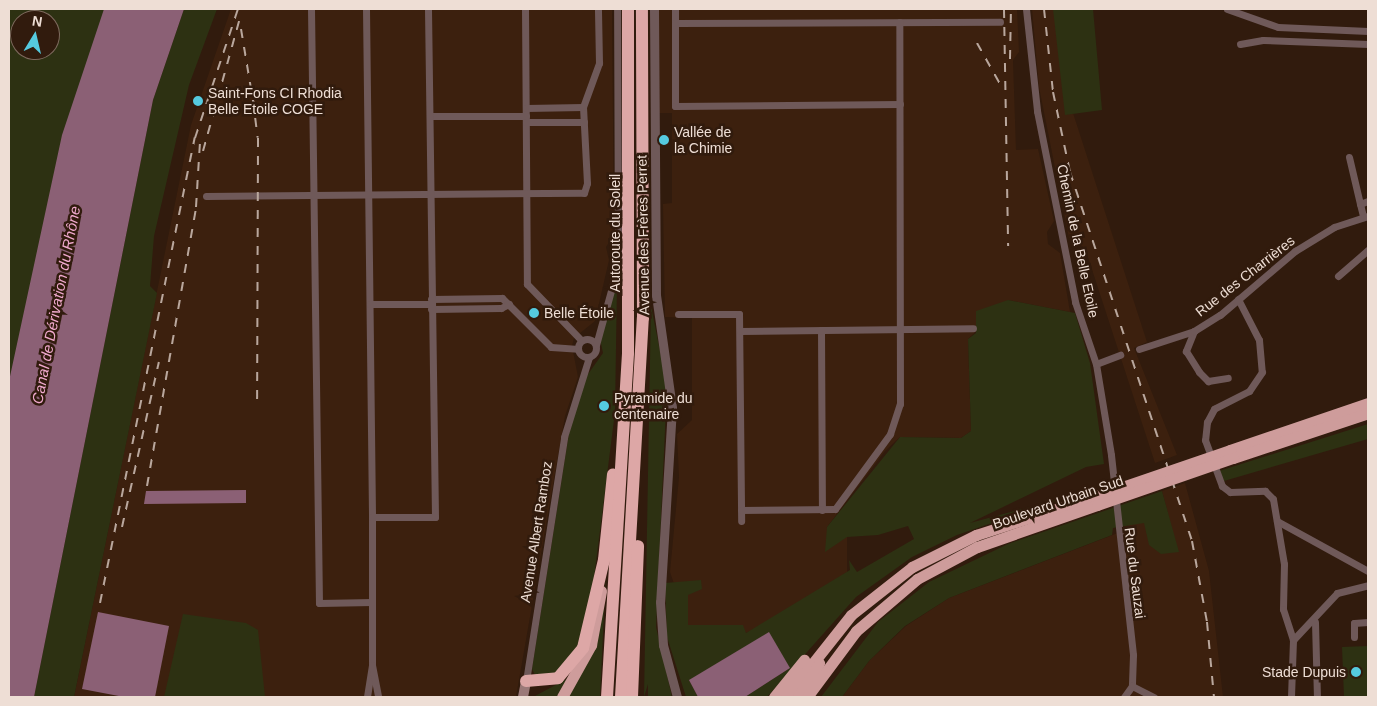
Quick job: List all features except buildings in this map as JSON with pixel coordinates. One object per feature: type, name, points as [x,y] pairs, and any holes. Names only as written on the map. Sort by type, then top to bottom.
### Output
[{"type":"highway","name":"Autoroute du Soleil","points":[[607,697],[624,417],[630,279],[628,9]]},
{"type":"highway","name":"Autoroute du Soleil","points":[[621,697],[638,414],[644,274],[642,9]]},
{"type":"highway","name":"Boulevard Urbain Sud","points":[[807,697],[832,660],[877,610],[931,570],[987,543],[1096,500],[1231,454],[1368,403]]},
{"type":"highway","points":[[632,697],[644,429],[638,414]]},
{"type":"highway","name":"Boulevard Urbain Sud","points":[[1231,454],[1365,415]]},
{"type":"highway","points":[[562,697],[591,645],[604,560],[617,433],[624,417]]},
{"type":"highway","name":"Boulevard Urbain Sud","points":[[1017,522],[1096,500]]},
{"type":"highway","points":[[774,697],[835,624],[887,578],[954,540],[1010,520],[1017,522]]},
{"type":"highway","points":[[786,697],[827,641],[878,592],[938,552],[1017,522]]},
{"type":"highway","points":[[798,697],[837,639],[888,591],[941,556],[1017,522]]},
{"type":"highway","points":[[526,681],[552,680],[576,660],[589,631],[604,560]]},
{"type":"highway","points":[[636,627],[638,697]]},
{"type":"highway","points":[[814,697],[832,660]]},
{"type":"main road","name":"Avenue Albert Ramboz","points":[[523,697],[526,681]]},
{"type":"street","points":[[312,9],[319,603],[372,602]]},
{"type":"street","points":[[366,9],[370,194],[372,518],[372,665],[367,697]]},
{"type":"street","points":[[372,518],[435,517],[429,194],[428,9]]},
{"type":"street","points":[[525,9],[527,284],[585,339],[596,345],[618,265],[617,9]]},
{"type":"street","points":[[206,196],[584,193],[587,183],[583,107],[599,63],[598,9]]},
{"type":"street","name":"Avenue des Frères Perret","points":[[654,9],[656,295],[672,408],[660,602],[663,645],[677,697]]},
{"type":"street","points":[[674,9],[675,106],[900,104]]},
{"type":"street","name":"Chemin de la Belle Etoile","points":[[1026,9],[1037,111],[1076,302],[1096,364],[1111,463]]},
{"type":"street","points":[[1227,9],[1278,27],[1368,31]]},
{"type":"street","points":[[741,510],[835,509],[890,434],[900,404],[899,22]]},
{"type":"street","points":[[675,23],[1000,22]]},
{"type":"street","points":[[1240,44],[1263,40],[1368,44]]},
{"type":"street","points":[[430,116],[526,115],[583,107]]},
{"type":"street","points":[[526,115],[584,122]]},
{"type":"street","name":"Rue des Charrières","points":[[1138,349],[1194,331],[1238,299],[1295,251],[1366,216],[1360,204],[1349,157]]},
{"type":"street","points":[[1360,204],[1368,201]]},
{"type":"street","points":[[1338,276],[1368,250]]},
{"type":"street","points":[[1238,299],[1259,340],[1262,372],[1249,391],[1214,409],[1205,433],[1215,476],[1222,486],[1230,492],[1265,491],[1273,499],[1277,520],[1284,609],[1293,640],[1291,697]]},
{"type":"street","points":[[370,304],[431,304],[501,308],[510,304],[551,347],[578,349],[586,357]]},
{"type":"street","points":[[678,314],[739,314],[741,521]]},
{"type":"street","points":[[740,331],[973,328]]},
{"type":"street","points":[[578,349],[585,339],[599,329]]},
{"type":"street","points":[[821,330],[822,510]]},
{"type":"street","points":[[1194,331],[1186,351],[1199,372],[1208,381],[1228,378]]},
{"type":"street","name":"Avenue Albert Ramboz","points":[[526,681],[564,437],[586,357],[596,345]]},
{"type":"street","points":[[1096,364],[1120,355]]},
{"type":"street","name":"Rue du Sauzai","points":[[1111,463],[1133,655],[1132,686]]},
{"type":"street","points":[[1277,520],[1368,571]]},
{"type":"street","points":[[1293,640],[1315,622],[1337,592],[1368,585]]},
{"type":"street","points":[[1315,622],[1317,697]]},
{"type":"street","points":[[1354,637],[1354,623],[1368,622]]},
{"type":"street","points":[[372,665],[378,697]]},
{"type":"street","points":[[1124,697],[1132,686],[1154,697]]},
{"type":"shaded area","points":[[231,9],[612,9],[614,235],[606,247],[609,260],[595,321],[574,338],[572,346],[578,377],[565,416],[516,697],[74,697],[191,125]]},
{"type":"shaded area","points":[[659,9],[1017,9],[1019,52],[1013,60],[1016,150],[1038,149],[1054,221],[1047,232],[1048,244],[1060,253],[1070,312],[1008,300],[968,339],[971,431],[961,438],[900,437],[885,451],[827,527],[847,537],[847,584],[746,633],[688,625],[670,572],[679,477],[677,434],[692,420],[692,318],[665,317],[663,204],[672,203],[672,113],[659,113]]},
{"type":"shaded area","points":[[1032,9],[1060,9],[1073,113],[1147,342],[1134,348],[1177,455],[1155,463],[1085,248],[1069,238],[1039,87]]},
{"type":"shaded area","points":[[1185,483],[1209,571],[1223,697],[842,697],[869,661],[906,626],[949,598],[1123,531],[1123,527],[1168,514],[1162,491]]},
{"type":"green space","points":[[9,9],[147,9],[9,613]]},
{"type":"green space","points":[[184,9],[217,9],[189,85],[154,236],[150,286],[157,293],[74,697],[34,697],[153,100]]},
{"type":"green space","points":[[1053,9],[1093,9],[1102,110],[1065,115]]},
{"type":"green space","points":[[617,283],[615,412],[589,617],[580,644],[560,674],[535,675],[532,669],[569,433],[586,377],[603,353],[600,339]]},
{"type":"green space","points":[[1008,300],[1075,313],[1090,363],[1104,464],[1086,467],[970,523],[1070,496],[957,535],[912,557],[856,597],[767,697],[745,697],[790,668],[689,680],[698,697],[686,697],[667,637],[665,583],[701,580],[702,589],[688,595],[688,625],[743,625],[746,633],[850,570],[849,560],[857,572],[914,539],[908,526],[878,535],[847,537],[825,552],[827,527],[900,437],[961,438],[971,431],[968,339],[976,333],[976,311]]},
{"type":"green space","points":[[651,306],[665,376],[666,408],[656,627],[672,697],[648,697],[648,684],[644,697]]},
{"type":"green space","points":[[1368,424],[1368,439],[1224,481],[1219,471]]},
{"type":"green space","points":[[1162,491],[1179,552],[1161,554],[1149,545],[1144,523],[1113,528],[1112,535],[949,598],[905,626],[869,661],[842,697],[821,697],[878,622],[929,582],[1008,544]]},
{"type":"green space","points":[[606,572],[600,697],[533,697],[584,670],[603,608]]},
{"type":"green space","points":[[183,614],[246,623],[258,630],[265,697],[164,697]]},
{"type":"green space","name":"Stade Dupuis","points":[[1368,646],[1368,697],[1344,697],[1342,647]]},
{"type":"water","name":"Canal de Dérivation du Rhône","points":[[104,9],[184,9],[153,100],[34,697],[9,697],[9,381],[62,135]]},
{"type":"water","points":[[246,490],[246,503],[144,504],[146,491]]},
{"type":"water","points":[[98,612],[169,626],[155,697],[124,697],[82,689]]},
{"type":"water","points":[[769,632],[790,668],[745,697],[698,697],[689,680]]},
{"type":"railway","points":[[100,603],[195,138],[238,9]]},
{"type":"railway","points":[[1004,9],[1008,246]]},
{"type":"railway","points":[[1010,59],[1011,9]]},
{"type":"railway","points":[[1044,9],[1053,92],[1070,172],[1192,541],[1207,622],[1214,697]]},
{"type":"railway","points":[[203,151],[239,21]]},
{"type":"railway","points":[[241,29],[254,107]]},
{"type":"railway","points":[[977,43],[1000,84]]},
{"type":"railway","points":[[253,100],[258,138],[257,401]]},
{"type":"railway","points":[[147,486],[196,207],[200,142]]},
{"type":"railway","points":[[122,527],[159,362]]},
{"type":"place","name":"Saint-Fons CI Rhodia Belle Etoile COGE","points":[[198,101]]},
{"type":"place","name":"Vallée de la Chimie","points":[[664,140]]},
{"type":"place","name":"Belle Étoile","points":[[534,313]]},
{"type":"place","name":"Pyramide du centenaire","points":[[604,406]]},
{"type":"place","name":"Stade Dupuis","points":[[1356,672]]}]
